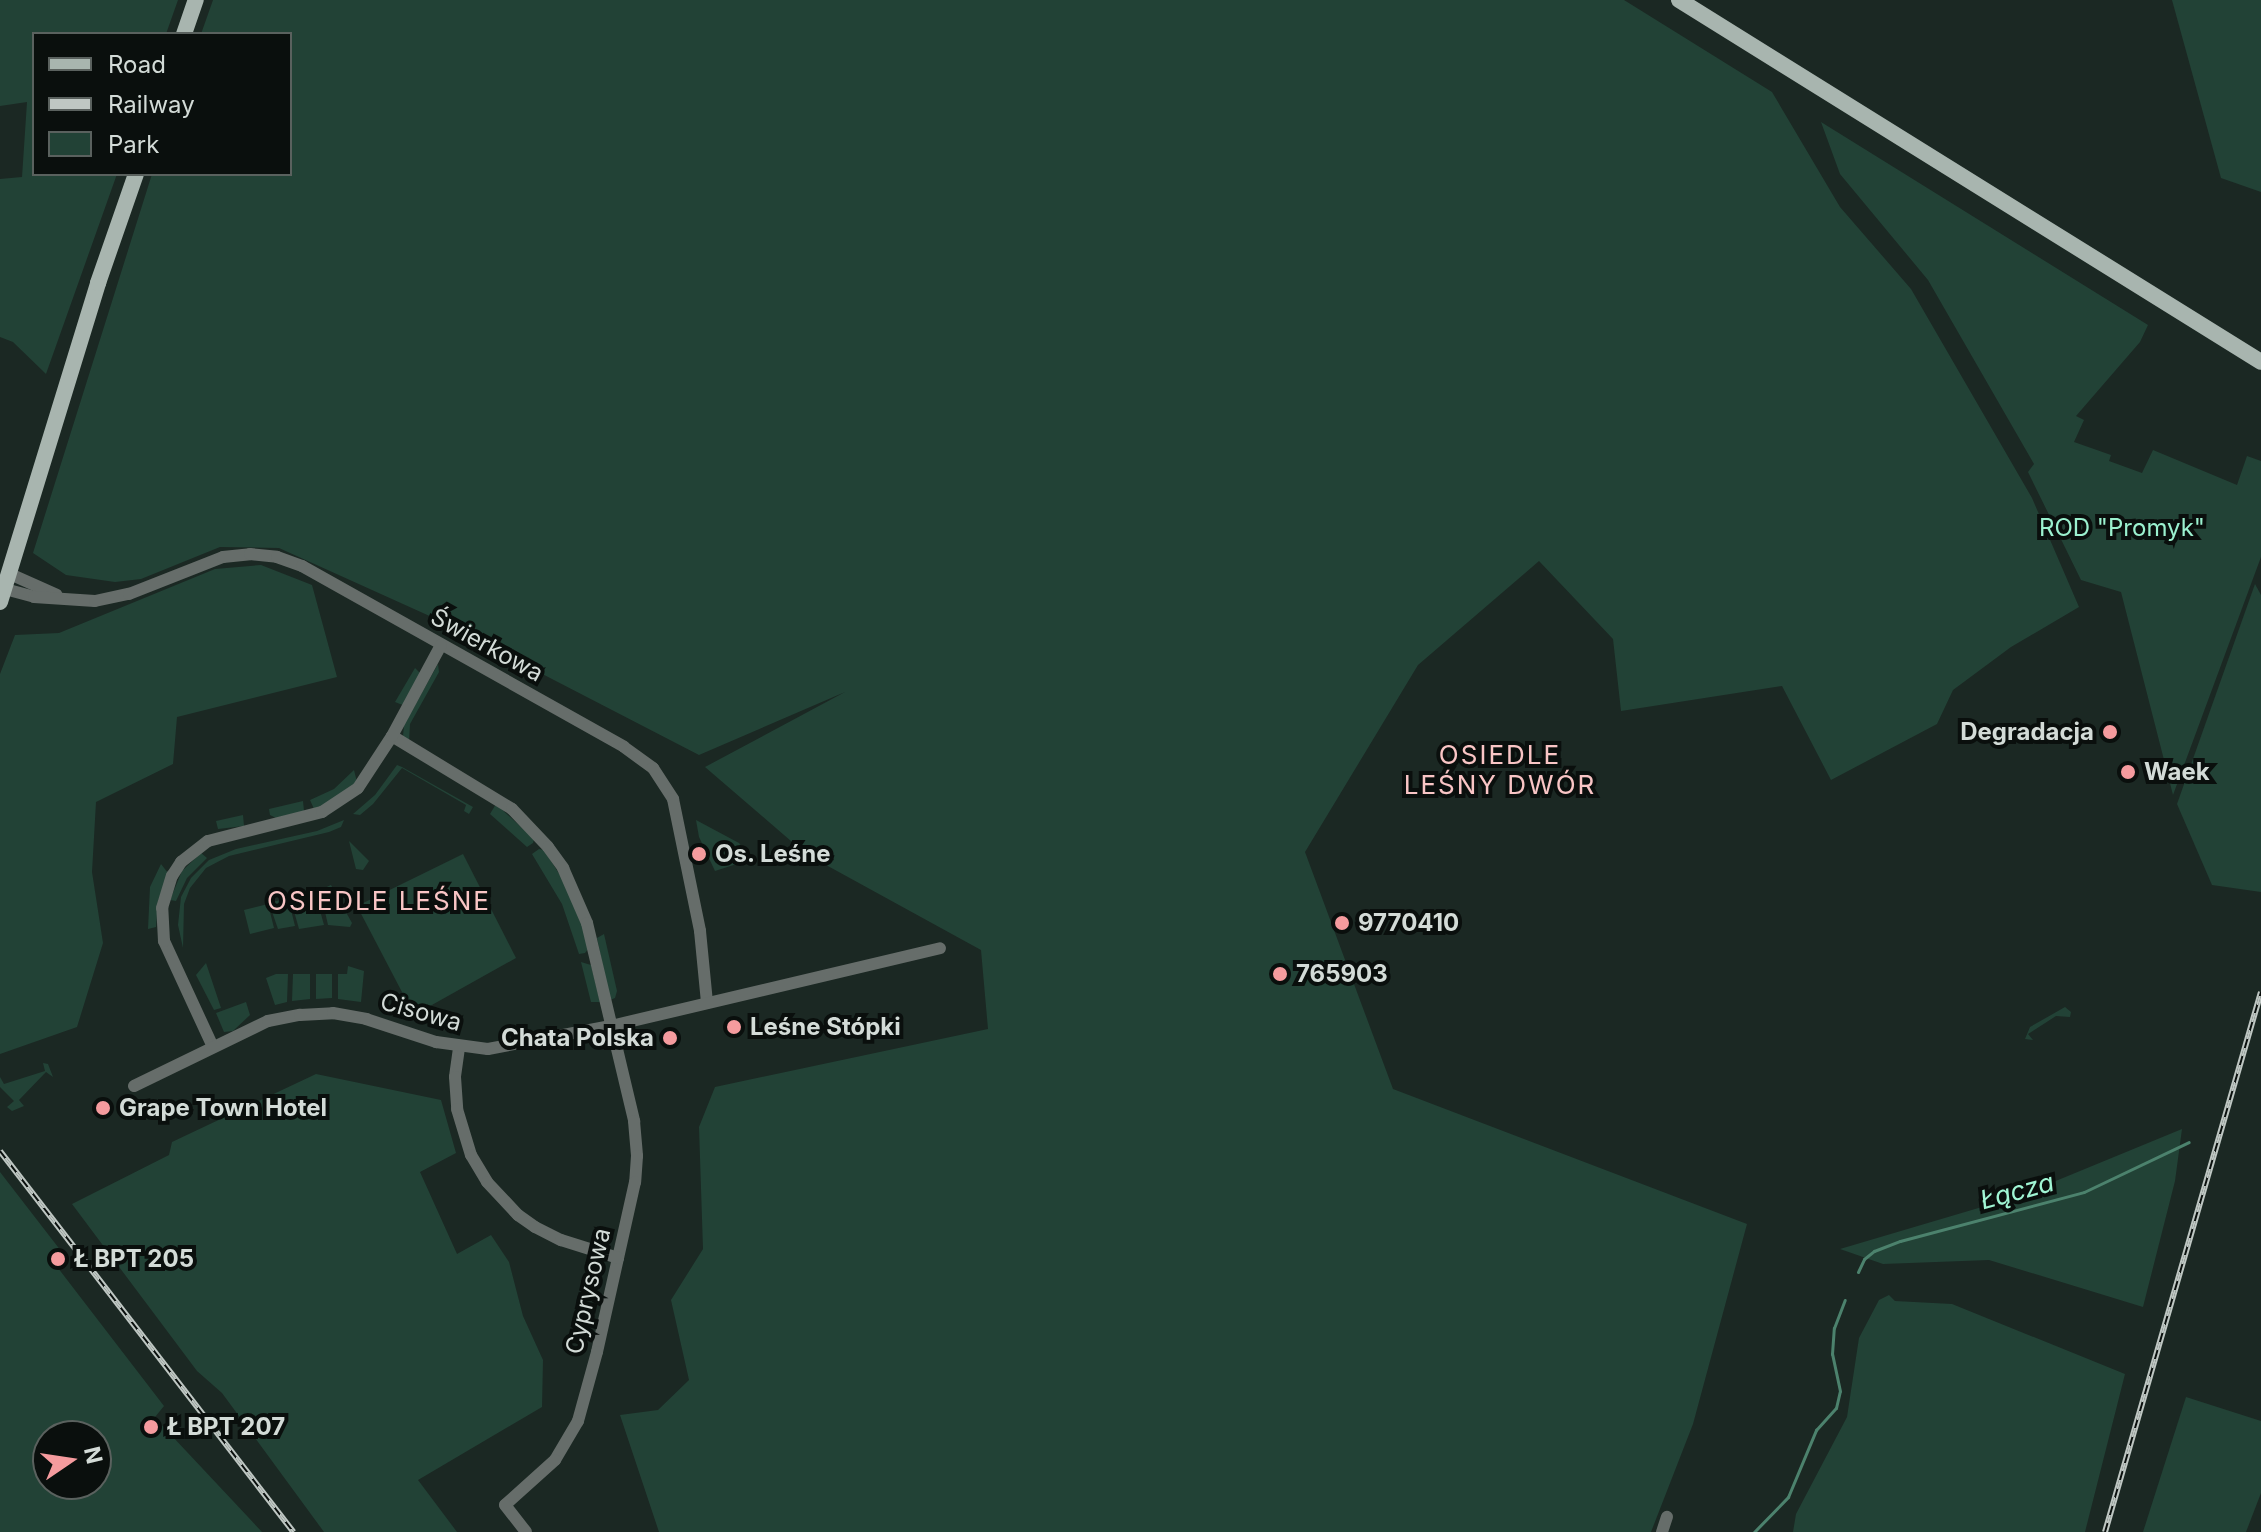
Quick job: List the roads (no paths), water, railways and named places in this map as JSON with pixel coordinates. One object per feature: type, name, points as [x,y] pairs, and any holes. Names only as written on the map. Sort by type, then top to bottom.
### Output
[{"type":"main road","points":[[185,32],[196,0]]},
{"type":"main road","points":[[1679,0],[2261,362]]},
{"type":"main road","points":[[5,588],[98,283],[135,176]]},
{"type":"street","name":"Świerkowa","points":[[5,588],[34,597],[113,599],[223,557],[264,555],[302,566],[632,751],[664,783],[678,816],[700,931],[707,1003]]},
{"type":"street","points":[[213,1047],[164,941],[162,908],[172,876],[181,862],[208,841],[310,815],[342,801],[371,773],[441,645]]},
{"type":"street","name":"Cyprysowa","points":[[392,736],[499,799],[548,847],[582,908],[634,1121],[637,1156],[618,1258],[578,1421],[555,1460],[505,1505],[526,1532]]},
{"type":"street","name":"Cisowa","points":[[134,1086],[268,1021],[333,1013],[366,1019],[459,1048],[516,1046],[940,948]]},
{"type":"street","points":[[459,1048],[455,1077],[457,1109],[468,1147],[487,1182],[518,1215],[535,1227],[561,1240],[618,1258]]},
{"type":"street","points":[[1662,1532],[1667,1517]]},
{"type":"waterway","name":"Łącza","points":[[1858,1272],[1864,1259],[1874,1251],[1900,1241],[2084,1192],[2189,1142]]},
{"type":"waterway","name":"Łącza","points":[[1754,1532],[1788,1497],[1816,1430],[1836,1408],[1840,1391],[1832,1354],[1834,1328],[1845,1300]]},
{"type":"railway","points":[[2105,1532],[2261,992]]},
{"type":"railway","points":[[0,1151],[293,1532]]},
{"type":"place","name":"Degradacja","points":[[2110,732]]},
{"type":"place","name":"Waek","points":[[2128,772]]},
{"type":"place","name":"Os. Leśne","points":[[699,854]]},
{"type":"place","name":"9770410","points":[[1342,923]]},
{"type":"place","name":"765903","points":[[1280,974]]},
{"type":"place","name":"Leśne Stópki","points":[[734,1027]]},
{"type":"place","name":"Chata Polska","points":[[670,1038]]},
{"type":"place","name":"Grape Town Hotel","points":[[103,1108]]},
{"type":"place","name":"Ł BPT 205","points":[[58,1259]]},
{"type":"place","name":"Ł BPT 207","points":[[151,1427]]},
{"type":"district","name":"OSIEDLE LEŚNY DWÓR","points":[[1500,770]]},
{"type":"district","name":"OSIEDLE LEŚNE","points":[[379,901]]},
{"type":"park label","name":"ROD \"Promyk\"","points":[[2122,528]]}]
